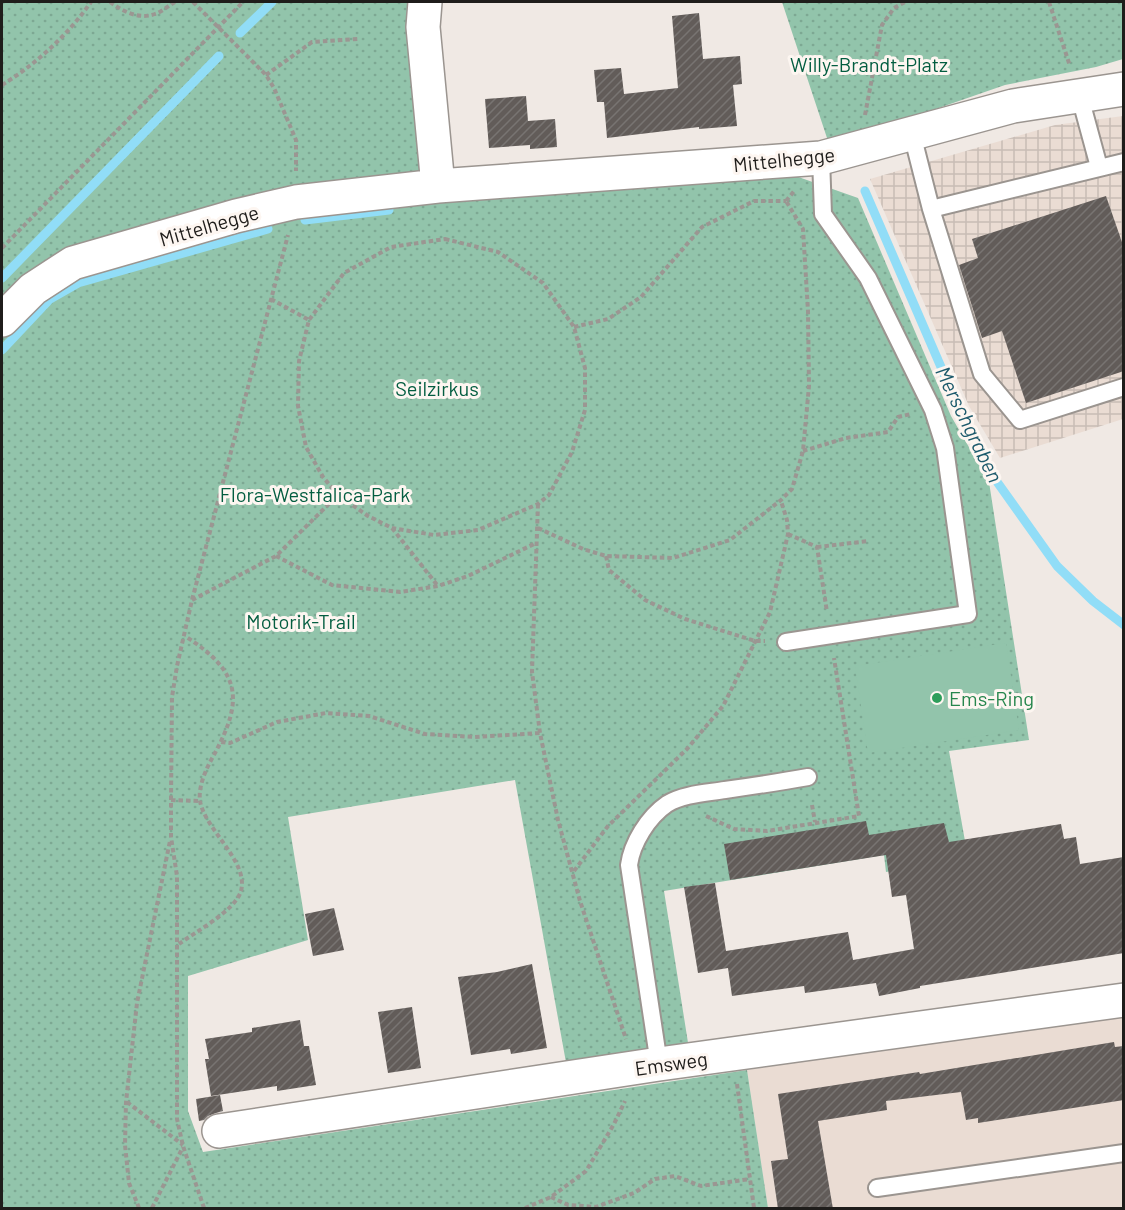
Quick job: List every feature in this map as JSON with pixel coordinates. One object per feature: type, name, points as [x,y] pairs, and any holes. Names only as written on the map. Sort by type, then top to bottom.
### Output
[{"type":"street","points":[[425,2],[423,27],[438,186]]},
{"type":"street","name":"Mittelhegge","points":[[2,320],[33,289],[73,263],[236,216],[296,202],[438,186],[821,159],[1012,106],[1124,89]]},
{"type":"street","name":"Emsweg","points":[[219,1131],[647,1066],[1124,1000]]},
{"type":"lane","points":[[1080,97],[1100,167]]},
{"type":"lane","points":[[912,134],[931,209],[982,374],[1020,420],[1124,387]]},
{"type":"lane","points":[[786,642],[969,614],[945,448],[933,410],[868,278],[823,213],[821,159]]},
{"type":"lane","points":[[931,209],[1124,162]]},
{"type":"lane","points":[[647,1066],[629,865],[636,841],[650,821],[667,804],[688,796],[808,777]]},
{"type":"lane","points":[[876,1188],[1124,1153]]},
{"type":"path","points":[[2,86],[49,50],[91,2]]},
{"type":"path","points":[[110,2],[138,16],[155,14],[175,2]]},
{"type":"path","points":[[193,2],[266,75],[274,88],[296,140],[296,202],[192,600],[172,698],[171,837],[177,876],[178,944],[177,1119],[183,1146],[204,1209]]},
{"type":"path","points":[[2,248],[243,2]]},
{"type":"path","points":[[860,148],[861,132],[870,97],[882,25],[894,8],[905,2]]},
{"type":"path","points":[[1049,2],[1080,97]]},
{"type":"path","points":[[266,75],[312,42],[358,39]]},
{"type":"path","points":[[538,528],[583,549],[606,556],[673,558],[730,540],[781,501],[792,489],[803,451],[809,386],[808,311],[803,228],[786,201],[754,201],[702,227],[641,297],[608,319],[574,327]]},
{"type":"path","points":[[445,239],[498,252],[543,283],[574,327],[585,368],[585,410],[567,460],[549,495],[538,504],[478,530],[434,535],[392,528],[368,516],[338,495],[323,477],[306,447],[297,406],[299,361],[309,320],[344,273],[391,247],[445,239]]},
{"type":"path","points":[[271,299],[309,320]]},
{"type":"path","points":[[803,451],[846,438],[888,432],[898,417],[933,410]]},
{"type":"path","points":[[192,600],[276,556],[338,495]]},
{"type":"path","points":[[723,706],[770,612],[788,534],[788,520],[781,501]]},
{"type":"path","points":[[525,1209],[551,1197],[586,1171],[647,1066],[631,1053],[580,901],[558,820],[540,733],[532,672],[538,504]]},
{"type":"path","points":[[392,528],[438,586]]},
{"type":"path","points":[[788,534],[817,547],[870,541]]},
{"type":"path","points":[[276,556],[332,585],[400,592],[438,586],[468,576],[537,543]]},
{"type":"path","points":[[688,796],[695,811],[734,829],[767,831],[859,816],[817,547]]},
{"type":"path","points":[[606,556],[609,570],[645,600],[685,619],[755,641]]},
{"type":"path","points":[[178,944],[227,910],[241,892],[239,874],[232,857],[210,825],[200,801],[202,782],[208,765],[228,727],[232,713],[234,698],[231,683],[222,665],[205,649],[185,636]]},
{"type":"path","points":[[221,742],[230,743],[277,722],[326,713],[369,716],[425,734],[475,736],[540,733]]},
{"type":"path","points":[[171,800],[200,801]]},
{"type":"path","points":[[812,805],[815,822]]},
{"type":"path","points":[[139,1209],[129,1183],[125,1145],[126,1102],[137,1003],[171,837]]},
{"type":"path","points":[[733,1054],[754,1209]]},
{"type":"path","points":[[126,1102],[183,1146]]},
{"type":"path","points":[[152,1209],[183,1146]]},
{"type":"path","points":[[551,1197],[568,1205],[596,1207],[634,1193],[655,1179],[675,1176],[701,1186],[750,1179]]},
{"type":"shaded area","points":[[1123,116],[1123,419],[1000,458],[969,406],[870,179],[1055,125]]},
{"type":"shaded area","points":[[1123,1015],[1123,1208],[768,1208],[747,1070]]},
{"type":"green space","name":"Flora-Westfalica-Park","points":[[2,2],[416,2],[429,201],[787,173],[858,198],[951,416],[989,482],[1029,740],[949,751],[968,858],[886,872],[884,855],[664,891],[689,1049],[567,1068],[515,780],[288,817],[308,940],[188,976],[188,1111],[203,1152],[747,1070],[768,1208],[2,1208]]},
{"type":"green space","name":"Willy-Brandt-Platz","points":[[782,2],[1123,2],[1123,59],[1096,67],[1005,85],[907,119],[828,141]]},
{"type":"green space","name":"Ems-Ring","points":[[1006,643],[1019,730],[868,753],[855,666]]},
{"type":"building","points":[[699,13],[703,59],[740,56],[742,84],[733,85],[737,126],[699,129],[699,127],[607,138],[604,102],[597,102],[594,70],[621,68],[624,94],[678,88],[672,16]]},
{"type":"building","points":[[526,96],[528,121],[555,119],[557,147],[530,149],[530,145],[489,148],[485,99]]},
{"type":"building","points":[[1106,196],[1124,248],[1124,371],[1026,403],[1002,331],[982,338],[959,265],[978,258],[972,239]]},
{"type":"building","points":[[866,821],[869,835],[944,823],[949,842],[1061,824],[1064,839],[1076,837],[1080,864],[1124,857],[1124,953],[920,986],[920,988],[879,996],[876,983],[805,993],[804,986],[732,996],[728,968],[698,973],[684,887],[715,883],[726,951],[848,932],[853,960],[914,949],[906,895],[892,897],[886,855],[730,880],[724,844]]},
{"type":"building","points":[[334,908],[344,950],[313,956],[305,914]]},
{"type":"building","points":[[532,964],[547,1048],[511,1054],[510,1049],[471,1055],[458,977],[497,972]]},
{"type":"building","points":[[412,1007],[421,1068],[388,1073],[378,1012]]},
{"type":"building","points":[[300,1020],[304,1046],[309,1046],[316,1085],[277,1091],[277,1086],[211,1096],[205,1059],[209,1059],[205,1039],[252,1032],[252,1028]]},
{"type":"building","points":[[1114,1042],[1115,1047],[1124,1046],[1124,1100],[978,1123],[978,1118],[966,1120],[961,1092],[886,1101],[887,1110],[818,1121],[833,1209],[778,1209],[771,1161],[788,1159],[778,1094],[919,1072],[920,1074]]},
{"type":"building","points":[[220,1095],[223,1111],[199,1121],[196,1099]]},
{"type":"waterway","points":[[240,33],[272,2]]},
{"type":"waterway","points":[[2,278],[219,56]]},
{"type":"waterway","name":"Merschgraben","points":[[865,191],[960,411],[995,479],[1057,566],[1093,601],[1124,625]]},
{"type":"waterway","points":[[305,220],[389,210]]},
{"type":"waterway","points":[[2,350],[50,299],[78,283],[268,229]]},
{"type":"place","name":"Ems-Ring","points":[[937,698]]},
{"type":"park label","name":"Seilzirkus","points":[[437,388]]},
{"type":"park label","name":"Motorik-Trail","points":[[301,621]]}]
